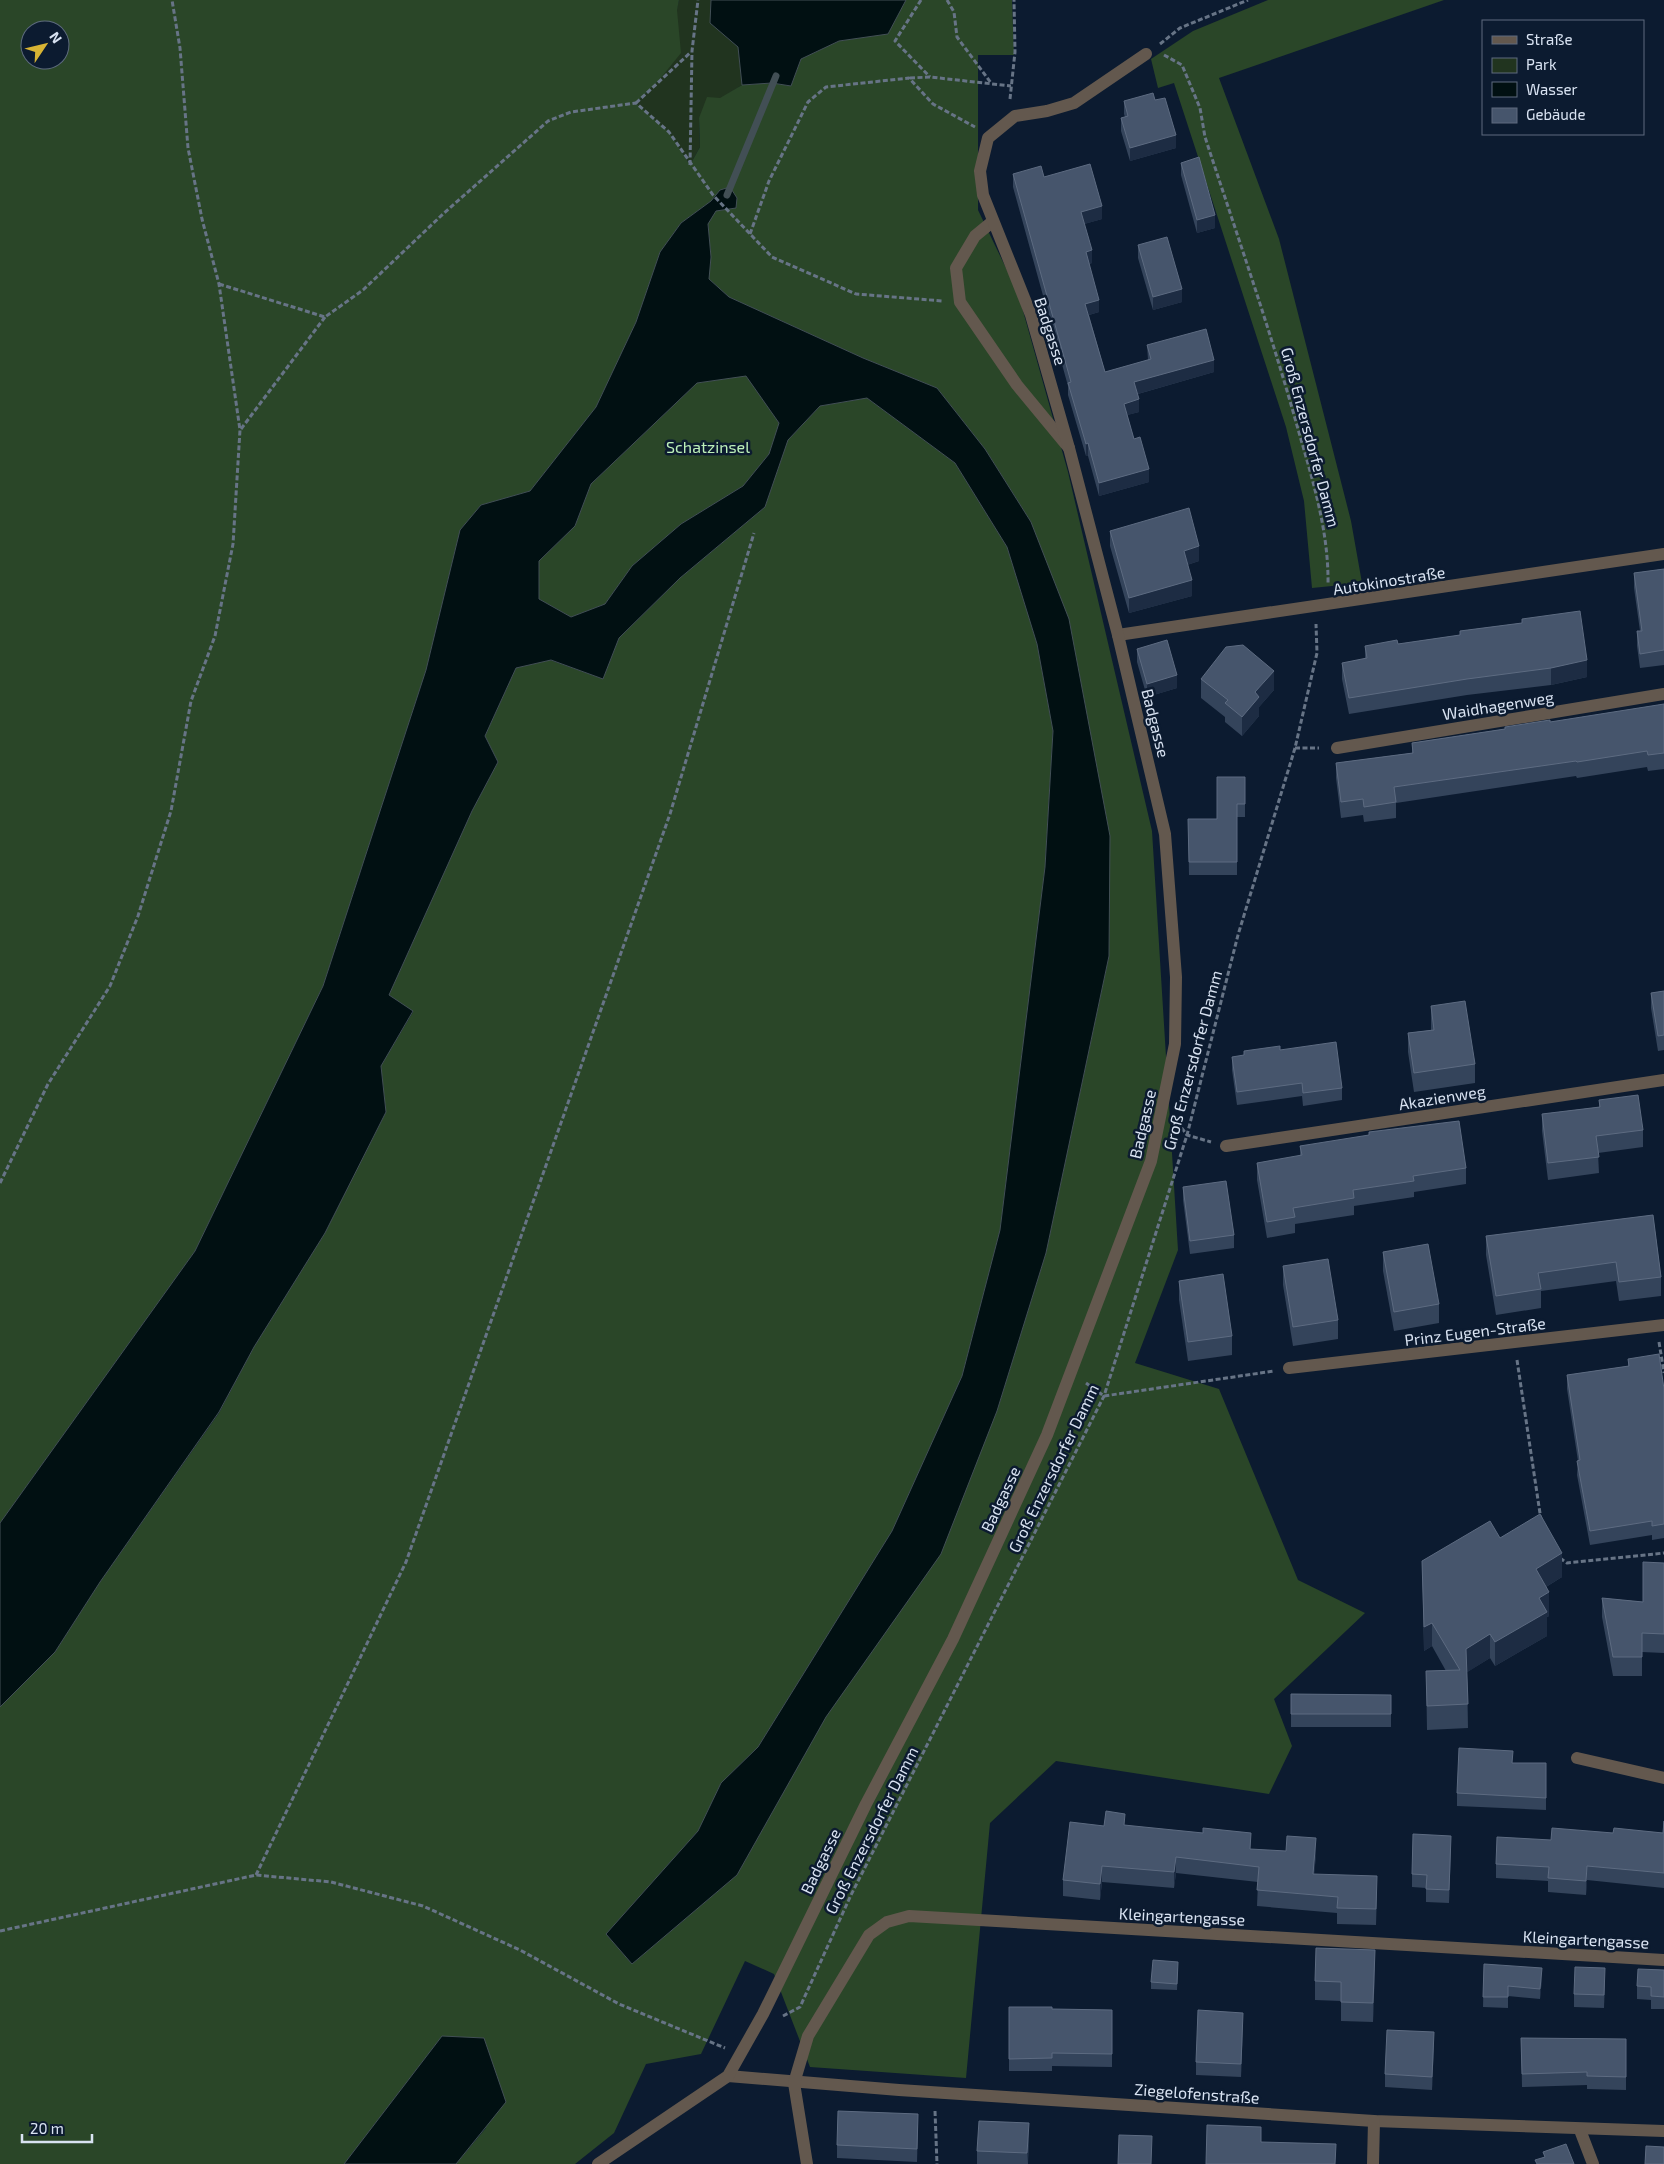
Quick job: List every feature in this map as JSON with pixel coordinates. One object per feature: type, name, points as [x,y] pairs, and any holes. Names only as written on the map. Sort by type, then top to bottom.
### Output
[{"type":"street","points":[[988,138],[1015,116],[1047,111],[1074,103],[1146,54]]},
{"type":"street","name":"Badgasse","points":[[598,2164],[728,2076],[739,2054],[757,2026],[866,1804],[953,1639],[1047,1435],[1151,1161],[1164,1105],[1175,1044],[1176,977],[1165,834],[1118,635],[1070,448],[1031,316],[992,222],[983,195],[980,171],[988,138]]},
{"type":"street","points":[[992,222],[975,236],[956,268],[960,302],[1017,385],[1070,448]]},
{"type":"street","name":"Autokinostraße","points":[[1118,635],[1664,554]]},
{"type":"street","name":"Waidhagenweg","points":[[1337,748],[1664,694]]},
{"type":"street","name":"Akazienweg","points":[[1226,1146],[1664,1080]]},
{"type":"street","name":"Prinz Eugen-Straße","points":[[1289,1368],[1660,1326]]},
{"type":"street","points":[[1577,1758],[1664,1778]]},
{"type":"street","name":"Kleingartengasse","points":[[794,2083],[808,2036],[869,1935],[887,1922],[909,1916],[1664,1960]]},
{"type":"street","name":"Ziegelofenstraße","points":[[728,2076],[794,2083],[1374,2121],[1580,2130],[1664,2131]]},
{"type":"street","points":[[794,2083],[807,2164]]},
{"type":"street","points":[[1373,2164],[1374,2121]]},
{"type":"street","points":[[1580,2130],[1593,2164]]},
{"type":"path","points":[[0,1184],[48,1084],[110,986],[138,916],[171,811],[191,701],[215,636],[233,544],[240,430],[219,284],[202,219],[188,148],[180,48],[172,0]]},
{"type":"path","points":[[690,165],[692,51],[698,0]]},
{"type":"path","points":[[921,0],[895,41],[930,77]]},
{"type":"path","points":[[947,0],[954,12],[957,37],[991,84]]},
{"type":"path","points":[[1014,0],[1015,52],[1009,103],[1015,116]]},
{"type":"path","points":[[1146,54],[1180,28],[1248,0]]},
{"type":"path","points":[[240,430],[325,317],[363,290],[443,214],[548,121],[572,112],[636,103],[692,51]]},
{"type":"path","name":"Groß Enzersdorfer Damm","points":[[757,2026],[773,2022],[800,2006],[851,1895],[1104,1396],[1187,1134],[1238,935],[1295,748],[1317,653],[1316,620],[1328,593],[1329,564],[1316,493],[1279,360],[1205,137],[1200,108],[1182,65],[1166,55],[1146,54]]},
{"type":"path","points":[[750,234],[769,181],[808,102],[826,87],[930,77],[1011,86]]},
{"type":"path","points":[[909,78],[933,104],[970,123],[988,138]]},
{"type":"path","points":[[636,103],[669,132],[690,165],[713,195],[772,257],[856,294],[960,302]]},
{"type":"path","points":[[219,284],[325,317]]},
{"type":"path","points":[[256,1875],[406,1562],[670,814],[754,533]]},
{"type":"path","points":[[1295,748],[1337,748]]},
{"type":"path","points":[[1164,1105],[1187,1134],[1226,1146]]},
{"type":"path","points":[[1660,1326],[1664,1372]]},
{"type":"path","points":[[1514,1342],[1542,1527]]},
{"type":"path","points":[[1071,1373],[1104,1396],[1289,1368]]},
{"type":"path","points":[[1554,1553],[1567,1563],[1664,1553]]},
{"type":"path","points":[[0,1931],[256,1875],[331,1882],[423,1906],[520,1950],[646,2017],[739,2054]]},
{"type":"path","points":[[935,2092],[937,2164]]},
{"type":"green space","points":[[0,0],[679,0],[677,10],[681,53],[659,80],[636,103],[669,132],[690,165],[700,147],[699,118],[707,97],[720,98],[742,85],[772,83],[791,86],[801,59],[839,41],[888,33],[906,0],[1012,0],[1014,55],[978,55],[978,210],[1018,293],[1068,472],[1152,831],[1178,1250],[1135,1363],[1219,1389],[1298,1580],[1365,1613],[1274,1699],[1292,1746],[1269,1794],[1056,1761],[990,1823],[966,2078],[810,2067],[774,1974],[745,1961],[701,2054],[646,2064],[614,2133],[575,2164],[456,2164],[486,2128],[442,2036],[344,2164],[0,2164],[0,1707],[55,1652],[100,1582],[219,1413],[254,1347],[325,1233],[386,1112],[381,1066],[413,1012],[389,995],[472,811],[498,762],[485,736],[516,668],[550,660],[603,679],[619,638],[680,578],[765,507],[788,440],[820,406],[867,398],[955,463],[1007,547],[1037,644],[1053,731],[1045,867],[1000,1230],[962,1376],[892,1531],[758,1747],[721,1783],[698,1831],[606,1934],[632,1964],[737,1875],[997,1411],[1046,1253],[1109,956],[1031,522],[985,449],[937,388],[863,358],[729,297],[708,278],[711,257],[708,223],[716,211],[720,190],[711,201],[681,223],[660,252],[636,322],[596,407],[530,491],[481,505],[460,530],[426,670],[323,986],[195,1251],[0,1523]]},
{"type":"green space","points":[[679,0],[711,0],[710,23],[738,47],[742,85],[720,99],[699,118],[700,147],[690,165],[669,132],[636,103],[659,80]]},
{"type":"green space","points":[[1268,0],[1444,0],[1219,78],[1279,239],[1351,521],[1362,583],[1312,588],[1304,501],[1286,427],[1174,83],[1158,88],[1151,59],[1193,31]]},
{"type":"green space","name":"Schatzinsel","points":[[746,375],[779,423],[769,454],[743,486],[681,524],[632,566],[605,604],[571,617],[539,599],[539,561],[575,526],[591,484],[697,383]]},
{"type":"water","points":[[711,0],[906,0],[888,34],[839,41],[801,59],[791,86],[772,83],[742,85],[738,47],[710,23]]},
{"type":"water","points":[[730,187],[737,198],[736,208],[716,211],[708,224],[711,257],[709,279],[729,297],[863,358],[937,388],[985,449],[1031,522],[1069,619],[1110,836],[1109,956],[1046,1253],[997,1411],[941,1554],[826,1717],[737,1875],[632,1964],[606,1934],[698,1831],[721,1783],[758,1747],[892,1531],[962,1376],[1000,1230],[1045,867],[1053,731],[1037,644],[1007,547],[955,463],[867,398],[820,406],[788,440],[765,507],[680,578],[619,638],[603,679],[551,660],[516,668],[485,736],[498,762],[472,811],[389,995],[413,1011],[381,1066],[386,1112],[325,1233],[254,1347],[219,1412],[100,1582],[55,1652],[0,1707],[0,1523],[195,1251],[323,986],[426,670],[460,530],[481,505],[530,491],[596,407],[636,322],[660,252],[681,223],[711,201],[720,190]],"holes":[[[746,376],[779,423],[769,454],[743,486],[681,524],[632,566],[605,604],[571,617],[539,599],[539,561],[575,526],[591,484],[697,383]]]},
{"type":"water","points":[[442,2036],[484,2038],[506,2102],[456,2164],[344,2164]]},
{"type":"building","points":[[1153,93],[1155,100],[1165,98],[1176,135],[1130,148],[1121,118],[1128,116],[1124,101]]},
{"type":"building","points":[[1199,157],[1215,215],[1197,220],[1181,163]]},
{"type":"building","points":[[1090,164],[1102,206],[1081,212],[1092,250],[1086,252],[1099,300],[1085,304],[1105,372],[1151,359],[1147,345],[1206,329],[1214,360],[1134,382],[1139,399],[1124,404],[1134,439],[1140,437],[1149,469],[1099,483],[1068,383],[1071,382],[1013,174],[1041,166],[1044,177]]},
{"type":"building","points":[[1167,237],[1182,289],[1153,297],[1138,245]]},
{"type":"building","points":[[1189,508],[1199,546],[1184,551],[1192,580],[1129,598],[1110,531]]},
{"type":"building","points":[[1664,569],[1664,650],[1640,654],[1637,631],[1642,631],[1634,573]]},
{"type":"building","points":[[1580,611],[1587,660],[1551,668],[1349,698],[1342,663],[1367,658],[1365,646],[1397,640],[1398,644],[1460,635],[1460,631],[1522,623],[1522,619]]},
{"type":"building","points":[[1167,640],[1177,675],[1147,684],[1137,649]]},
{"type":"building","points":[[1243,645],[1274,671],[1255,692],[1259,697],[1242,717],[1225,703],[1228,700],[1201,679],[1226,647]]},
{"type":"building","points":[[1664,704],[1664,753],[1648,755],[1647,751],[1394,787],[1396,802],[1364,807],[1363,799],[1341,802],[1336,763],[1413,753],[1412,743],[1550,720],[1550,722]]},
{"type":"building","points":[[1217,777],[1245,777],[1245,804],[1237,804],[1237,862],[1189,862],[1188,819],[1217,819]]},
{"type":"building","points":[[1664,991],[1664,1035],[1658,1036],[1651,993]]},
{"type":"building","points":[[1465,1001],[1475,1064],[1414,1073],[1408,1033],[1434,1030],[1431,1006]]},
{"type":"building","points":[[1336,1042],[1342,1088],[1303,1093],[1302,1083],[1237,1092],[1232,1057],[1244,1055],[1244,1051],[1280,1046],[1280,1050]]},
{"type":"building","points":[[1638,1095],[1643,1130],[1596,1136],[1599,1157],[1548,1163],[1542,1114],[1600,1107],[1599,1100]]},
{"type":"building","points":[[1459,1121],[1466,1168],[1413,1176],[1414,1181],[1353,1190],[1354,1198],[1293,1208],[1295,1217],[1267,1222],[1257,1163],[1302,1155],[1300,1146],[1369,1135],[1369,1132]]},
{"type":"building","points":[[1226,1181],[1234,1235],[1190,1241],[1183,1187]]},
{"type":"building","points":[[1653,1215],[1661,1277],[1619,1282],[1616,1262],[1538,1273],[1541,1289],[1496,1296],[1486,1236]]},
{"type":"building","points":[[1428,1244],[1439,1304],[1394,1312],[1383,1252]]},
{"type":"building","points":[[1328,1259],[1338,1320],[1293,1327],[1283,1266]]},
{"type":"building","points":[[1223,1274],[1232,1336],[1188,1342],[1179,1281]]},
{"type":"building","points":[[1659,1354],[1664,1389],[1664,1524],[1652,1526],[1652,1521],[1590,1531],[1577,1461],[1580,1460],[1567,1375],[1629,1366],[1628,1359]]},
{"type":"building","points":[[1540,1514],[1562,1553],[1536,1569],[1549,1592],[1539,1598],[1547,1612],[1495,1642],[1490,1634],[1466,1649],[1468,1704],[1427,1706],[1426,1671],[1460,1670],[1432,1623],[1424,1627],[1422,1561],[1490,1521],[1500,1538]]},
{"type":"building","points":[[1643,1562],[1664,1563],[1664,1634],[1642,1633],[1642,1657],[1613,1657],[1602,1598],[1643,1602]]},
{"type":"building","points":[[1291,1694],[1391,1695],[1391,1714],[1291,1714]]},
{"type":"building","points":[[1459,1748],[1513,1751],[1512,1763],[1546,1763],[1546,1798],[1457,1793]]},
{"type":"building","points":[[1106,1811],[1125,1814],[1124,1825],[1203,1833],[1203,1828],[1251,1833],[1250,1849],[1286,1851],[1287,1836],[1316,1838],[1313,1874],[1377,1876],[1376,1909],[1337,1908],[1338,1897],[1257,1890],[1259,1867],[1176,1857],[1174,1872],[1102,1866],[1100,1884],[1063,1880],[1070,1822],[1104,1826]]},
{"type":"building","points":[[1664,1821],[1664,1873],[1587,1866],[1586,1881],[1548,1878],[1549,1867],[1496,1864],[1497,1837],[1551,1840],[1552,1828],[1613,1833],[1614,1828],[1663,1833]]},
{"type":"building","points":[[1413,1834],[1451,1836],[1449,1890],[1426,1889],[1427,1875],[1412,1874]]},
{"type":"building","points":[[1316,1948],[1375,1950],[1373,2003],[1341,2002],[1341,1982],[1315,1981]]},
{"type":"building","points":[[1153,1960],[1178,1962],[1177,1984],[1151,1982]]},
{"type":"building","points":[[1484,1964],[1542,1968],[1540,1989],[1508,1986],[1508,1997],[1483,1997]]},
{"type":"building","points":[[1575,1967],[1605,1968],[1604,1995],[1574,1994]]},
{"type":"building","points":[[1638,1969],[1664,1970],[1664,1997],[1651,1996],[1651,1987],[1637,1986]]},
{"type":"building","points":[[1009,2007],[1112,2010],[1112,2054],[1052,2053],[1052,2058],[1009,2059]]},
{"type":"building","points":[[1198,2010],[1243,2013],[1241,2064],[1196,2062]]},
{"type":"building","points":[[1387,2030],[1434,2032],[1432,2077],[1385,2074]]},
{"type":"building","points":[[1521,2038],[1626,2039],[1626,2077],[1587,2076],[1587,2072],[1522,2074]]},
{"type":"building","points":[[838,2111],[918,2114],[917,2149],[837,2145]]},
{"type":"building","points":[[979,2121],[1029,2123],[1027,2153],[977,2151]]},
{"type":"building","points":[[1207,2125],[1261,2127],[1261,2142],[1336,2144],[1335,2164],[1206,2164]]},
{"type":"building","points":[[1119,2135],[1152,2136],[1151,2164],[1118,2164]]},
{"type":"building","points":[[1566,2144],[1574,2164],[1537,2164],[1535,2160],[1545,2157],[1543,2152]]},
{"type":"building","points":[[1646,2146],[1664,2147],[1664,2164],[1645,2164]]},
{"type":"waterway","points":[[727,195],[776,76]]}]
